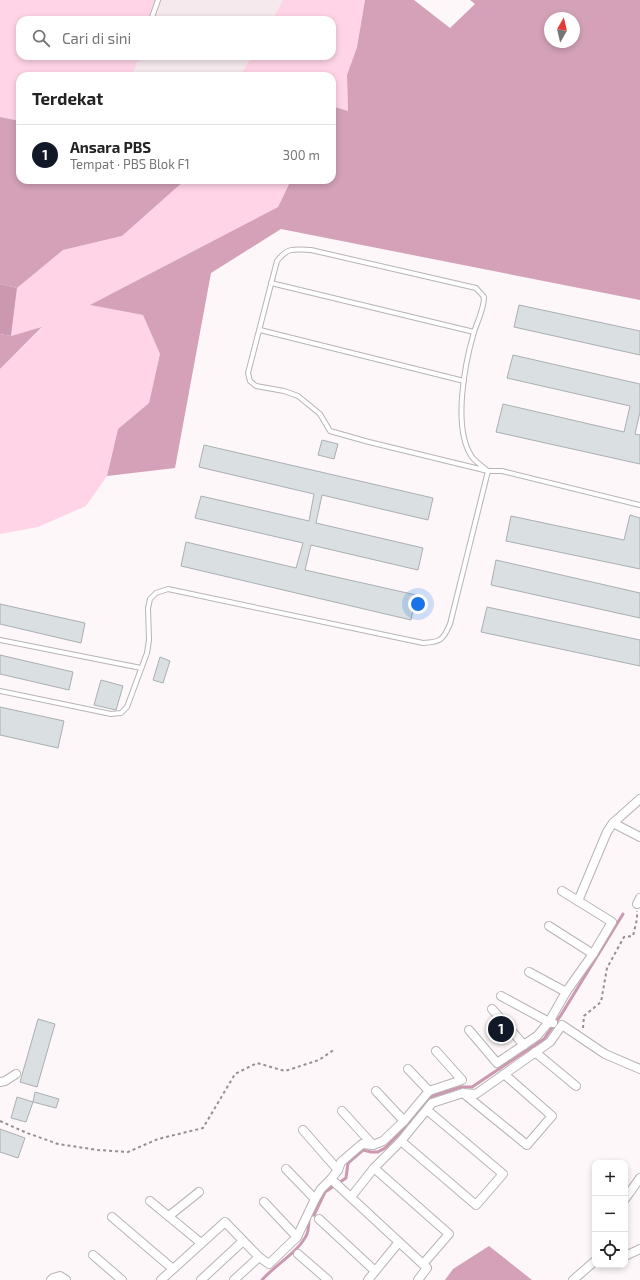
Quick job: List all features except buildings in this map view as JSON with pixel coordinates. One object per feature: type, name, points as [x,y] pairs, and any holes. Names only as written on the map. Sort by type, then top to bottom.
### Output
[{"type":"street","points":[[578,901],[607,832],[613,823],[640,799]]},
{"type":"street","points":[[613,823],[640,837]]},
{"type":"street","points":[[469,1030],[497,1063],[538,1036],[548,1022],[566,992],[593,954],[612,922],[562,892]]},
{"type":"street","points":[[549,926],[593,954]]},
{"type":"street","points":[[529,972],[566,992]]},
{"type":"street","points":[[501,996],[548,1022],[562,1025],[605,1054],[640,1069]]},
{"type":"street","points":[[492,1009],[524,1045]]},
{"type":"street","points":[[351,1197],[374,1168],[401,1140],[432,1103],[463,1093],[476,1094],[550,1042],[562,1025]]},
{"type":"street","points":[[161,1280],[225,1222],[259,1257],[269,1264],[297,1237],[315,1199],[321,1189],[331,1180],[338,1170],[340,1162],[362,1144],[373,1145],[383,1141],[404,1121],[429,1091],[462,1080],[436,1051]]},
{"type":"street","points":[[535,1052],[576,1086]]},
{"type":"street","points":[[408,1069],[429,1091]]},
{"type":"street","points":[[0,1082],[5,1081],[16,1074]]},
{"type":"street","points":[[463,1093],[527,1145],[552,1116],[504,1074]]},
{"type":"street","points":[[376,1091],[404,1121]]},
{"type":"street","points":[[401,1140],[476,1205],[503,1174],[427,1110]]},
{"type":"street","points":[[342,1111],[373,1145]]},
{"type":"street","points":[[303,1130],[338,1170]]},
{"type":"street","points":[[374,1168],[449,1234],[423,1264]]},
{"type":"street","points":[[286,1169],[315,1199]]},
{"type":"street","points":[[627,1196],[640,1178]]},
{"type":"street","points":[[331,1180],[427,1268],[418,1280]]},
{"type":"street","points":[[169,1216],[199,1192]]},
{"type":"street","points":[[150,1201],[201,1243]]},
{"type":"street","points":[[264,1202],[297,1237]]},
{"type":"street","points":[[112,1217],[173,1269]]},
{"type":"street","points":[[319,1219],[375,1271]]},
{"type":"street","points":[[201,1280],[243,1241]]},
{"type":"street","points":[[368,1280],[399,1242]]},
{"type":"street","points":[[628,1255],[640,1249]]},
{"type":"street","points":[[298,1254],[328,1280]]},
{"type":"street","points":[[93,1255],[122,1280]]},
{"type":"street","points":[[234,1280],[259,1257]]},
{"type":"street","points":[[574,1280],[592,1265]]},
{"type":"street","points":[[51,1280],[60,1276],[66,1280]]},
{"type":"lane","points":[[153,16],[158,0]]},
{"type":"lane","points":[[488,471],[473,458],[465,441],[462,425],[464,381],[474,332],[484,305],[484,297],[476,288],[311,250],[295,249],[284,253],[277,261],[248,373],[250,381],[256,386],[298,396],[320,414],[330,431],[488,471],[502,471],[640,505]]},
{"type":"lane","points":[[271,283],[474,332]]},
{"type":"lane","points":[[260,330],[464,381]]},
{"type":"lane","points":[[0,692],[111,714],[121,713],[127,706],[147,653],[149,640],[148,608],[150,599],[156,593],[168,589],[423,643],[435,642],[444,638],[450,624],[488,471]]},
{"type":"lane","points":[[0,640],[141,668]]},
{"type":"path","points":[[585,1040],[583,1027],[584,1016],[601,1002],[607,968],[624,937],[633,936],[637,920],[639,901]]},
{"type":"path","points":[[0,1121],[27,1133],[58,1144],[98,1150],[128,1152],[158,1139],[203,1128],[235,1074],[257,1063],[285,1072],[319,1060],[335,1049]]},
{"type":"shaded area","points":[[0,0],[158,0],[152,16],[16,16],[16,60],[138,60],[133,72],[16,72],[16,120],[0,117]]},
{"type":"shaded area","points":[[158,0],[283,0],[274,16],[152,16]]},
{"type":"shaded area","points":[[283,0],[365,0],[357,47],[347,75],[348,111],[336,107],[336,72],[242,72],[250,60],[336,60],[336,16],[274,16]]},
{"type":"shaded area","points":[[365,0],[414,0],[450,28],[475,4],[470,0],[640,0],[640,300],[281,229],[211,273],[175,468],[107,476],[118,429],[149,403],[160,354],[143,315],[90,305],[278,207],[289,184],[336,184],[336,107],[348,111],[347,75],[357,47]]},
{"type":"shaded area","points":[[138,60],[250,60],[242,72],[133,72]]},
{"type":"shaded area","points":[[0,117],[16,120],[16,184],[181,184],[122,236],[63,250],[17,288],[0,284]]},
{"type":"shaded area","points":[[181,184],[289,184],[278,207],[91,305],[143,315],[160,354],[149,403],[118,429],[107,476],[86,506],[38,527],[0,534],[0,369],[42,328],[11,336],[17,288],[63,250],[122,236]]},
{"type":"shaded area","points":[[0,284],[17,288],[11,336],[0,334]]},
{"type":"shaded area","points":[[42,327],[0,369],[0,334],[11,336]]},
{"type":"shaded area","points":[[489,1246],[532,1280],[445,1280],[453,1269]]},
{"type":"waterway","points":[[262,1280],[293,1253],[303,1241],[308,1232],[309,1215],[314,1215],[325,1192],[346,1178],[348,1163],[363,1150],[378,1152],[385,1148],[411,1122],[430,1097],[461,1087],[472,1087],[544,1039],[561,1015],[623,914]]},
{"type":"place","name":"Ansara PBS","points":[[501,1029]]}]
